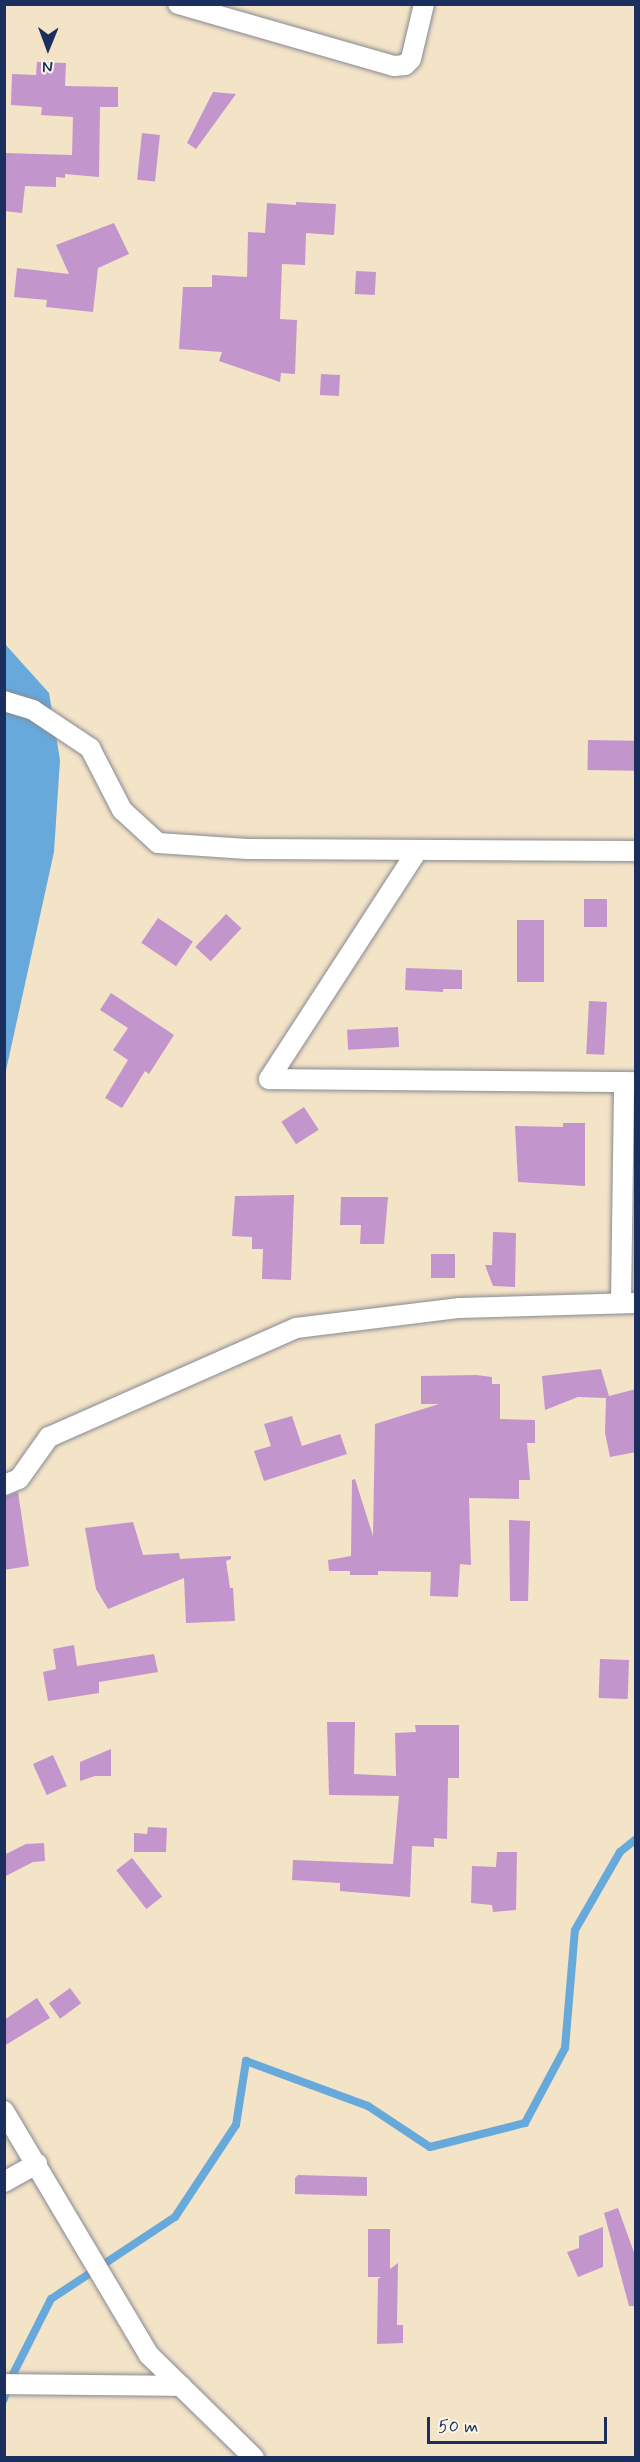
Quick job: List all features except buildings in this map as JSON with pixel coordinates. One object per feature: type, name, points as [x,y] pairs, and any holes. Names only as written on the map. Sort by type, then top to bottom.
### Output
[{"type":"street","points":[[178,4],[394,66],[405,65],[411,59],[424,4]]},
{"type":"street","points":[[4,701],[33,710],[90,748],[122,810],[158,843],[247,849],[636,851]]},
{"type":"street","points":[[4,1485],[18,1479],[49,1437],[296,1328],[460,1308],[628,1303],[630,1082],[269,1078],[417,851]]},
{"type":"street","points":[[4,2111],[149,2355],[254,2457]]},
{"type":"street","points":[[4,2182],[37,2164]]},
{"type":"street","points":[[4,2384],[181,2386]]},
{"type":"water","points":[[5,644],[49,693],[60,760],[54,852],[5,1075]]},
{"type":"waterway","points":[[4,2399],[8,2384],[51,2299],[175,2217],[236,2125],[246,2061],[368,2106],[430,2147],[525,2123],[565,2048],[575,1930],[620,1852],[636,1839]]}]
